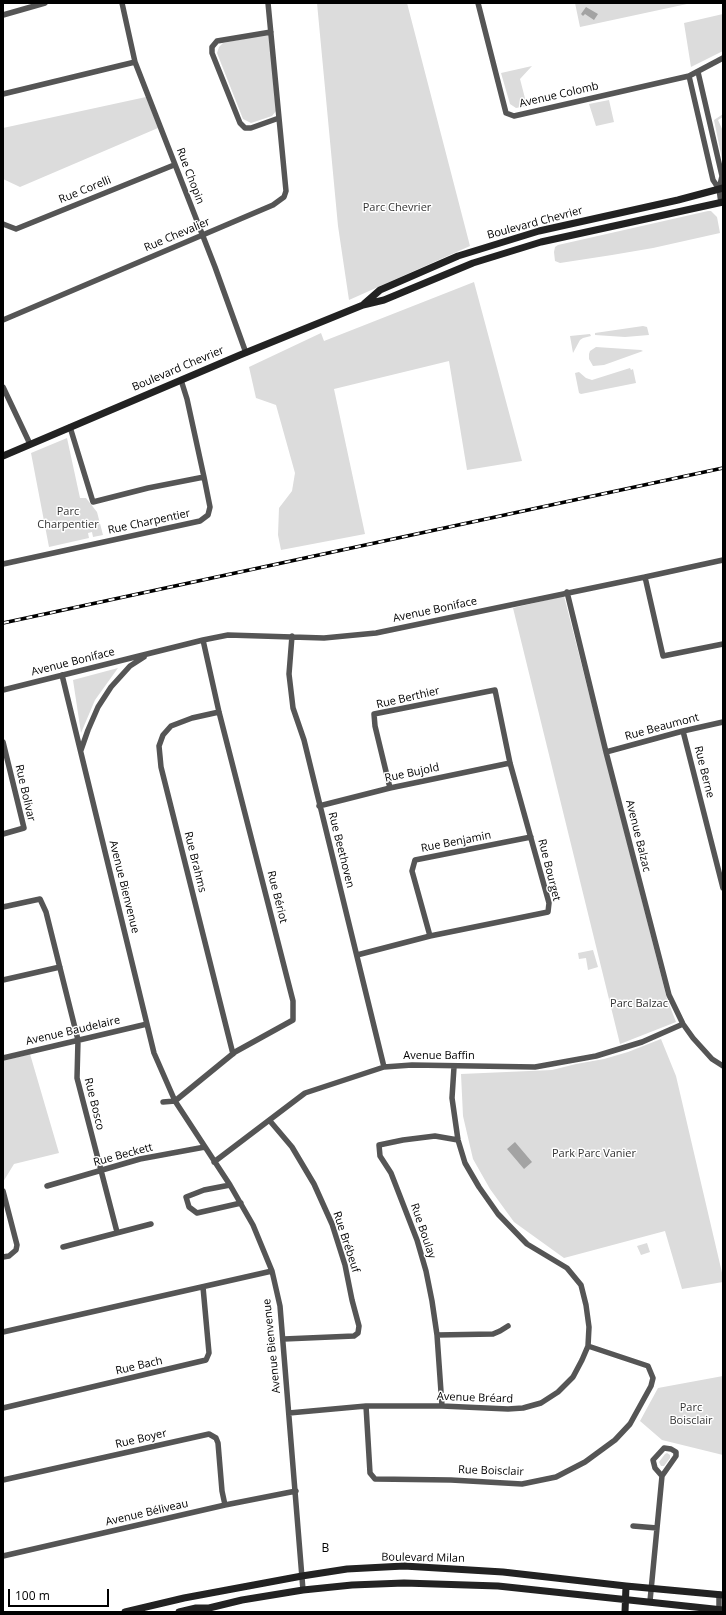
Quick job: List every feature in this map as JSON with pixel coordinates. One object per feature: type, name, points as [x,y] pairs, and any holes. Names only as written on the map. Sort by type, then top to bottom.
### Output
[{"type":"street","points":[[3,15],[44,3]]},
{"type":"street","name":"Rue Chopin","points":[[122,3],[135,62],[215,267],[246,353]]},
{"type":"street","name":"Rue Chevalier","points":[[3,320],[273,205],[284,197],[286,191],[268,3]]},
{"type":"street","name":"Avenue Colomb","points":[[478,3],[506,113],[514,116],[689,76],[723,58]]},
{"type":"street","points":[[271,32],[217,41],[212,47],[212,53],[240,123],[245,128],[251,128],[279,118]]},
{"type":"street","points":[[3,94],[135,62]]},
{"type":"street","points":[[698,72],[722,176],[722,202]]},
{"type":"street","points":[[689,76],[713,180],[721,189]]},
{"type":"street","name":"Rue Corelli","points":[[3,224],[16,229],[174,165]]},
{"type":"street","name":"Boulevard Chevrier","points":[[363,305],[380,290],[458,256],[539,231],[721,189]]},
{"type":"street","name":"Boulevard Chevrier","points":[[3,456],[246,353],[363,305],[384,300],[473,263],[541,242],[722,202]]},
{"type":"street","name":"Rue Charpentier","points":[[3,564],[200,521],[208,514],[210,507],[204,477],[187,399],[181,380]]},
{"type":"street","points":[[3,388],[30,444]]},
{"type":"street","points":[[70,427],[93,502],[148,488],[204,477]]},
{"type":"street","name":"Avenue Boniface","points":[[3,690],[203,640],[228,636],[292,636],[324,638],[376,632],[723,560]]},
{"type":"street","points":[[645,577],[663,656],[723,644]]},
{"type":"street","name":"Avenue Balzac","points":[[567,592],[606,752],[669,995],[683,1024],[712,1059],[723,1066]]},
{"type":"street","name":"Rue Beethoven","points":[[292,636],[289,674],[293,708],[304,740],[384,1067]]},
{"type":"street","name":"Rue Bériot","points":[[175,1101],[233,1054],[293,1020],[293,1001],[219,712],[203,640]]},
{"type":"street","name":"Avenue Boniface","points":[[81,751],[98,707],[111,687],[130,666],[148,654]]},
{"type":"street","name":"Avenue Bienvenue","points":[[62,675],[154,1053],[175,1101],[230,1185],[253,1225],[272,1271],[280,1306],[284,1339],[303,1590]]},
{"type":"street","name":"Rue Bourget","points":[[357,955],[430,936],[548,912],[549,902],[510,763],[495,690]]},
{"type":"street","name":"Rue Berthier","points":[[390,788],[375,726],[374,714],[495,690]]},
{"type":"street","name":"Rue Brahms","points":[[219,712],[192,718],[171,726],[163,735],[159,746],[161,767],[233,1054]]},
{"type":"street","name":"Rue Beaumont","points":[[606,752],[683,731],[723,722]]},
{"type":"street","name":"Rue Berne","points":[[683,731],[723,888]]},
{"type":"street","name":"Rue Bolivar","points":[[3,742],[5,761],[24,828],[3,834]]},
{"type":"street","name":"Rue Bujold","points":[[319,806],[390,788],[510,763]]},
{"type":"street","name":"Rue Benjamin","points":[[430,936],[412,871],[415,860],[531,837]]},
{"type":"street","name":"Rue Bosco","points":[[3,907],[40,898],[46,912],[78,1040],[77,1078],[117,1232]]},
{"type":"street","points":[[3,980],[60,967]]},
{"type":"street","name":"Avenue Baudelaire","points":[[3,1058],[147,1024]]},
{"type":"street","name":"Avenue Baffin","points":[[214,1162],[305,1093],[384,1067],[412,1065],[454,1067],[535,1066],[596,1056],[642,1042],[683,1024]]},
{"type":"street","name":"Avenue Bréard","points":[[289,1413],[366,1406],[442,1406],[508,1410],[523,1408],[536,1405],[554,1396],[566,1385],[576,1372],[588,1346],[589,1327],[581,1284],[567,1268],[527,1244],[498,1214],[479,1187],[466,1163],[458,1140],[452,1098],[454,1067]]},
{"type":"street","points":[[163,1102],[175,1101]]},
{"type":"street","name":"Rue Brébeuf","points":[[270,1121],[292,1147],[314,1184],[332,1224],[345,1265],[359,1326],[358,1333],[354,1336],[284,1339]]},
{"type":"street","name":"Rue Boulay","points":[[442,1406],[437,1335],[426,1271],[391,1173],[380,1156],[379,1145],[435,1136],[458,1140]]},
{"type":"street","name":"Rue Beckett","points":[[47,1186],[101,1172],[140,1159],[204,1147]]},
{"type":"street","points":[[230,1185],[204,1190],[186,1197],[189,1206],[197,1212],[241,1203]]},
{"type":"street","points":[[3,1191],[17,1245],[16,1250],[9,1256],[3,1257]]},
{"type":"street","points":[[63,1247],[151,1224]]},
{"type":"street","points":[[3,1332],[272,1271]]},
{"type":"street","name":"Rue Bach","points":[[3,1408],[206,1360],[209,1354],[203,1287]]},
{"type":"street","points":[[437,1335],[493,1334],[508,1326]]},
{"type":"street","name":"Rue Boisclair","points":[[366,1406],[370,1473],[375,1479],[451,1480],[522,1484],[556,1477],[585,1462],[615,1440],[630,1424],[651,1386],[653,1378],[648,1366],[588,1346]]},
{"type":"street","name":"Rue Boyer","points":[[3,1480],[209,1434],[214,1436],[218,1443],[222,1491],[225,1505]]},
{"type":"street","points":[[650,1601],[650,1588],[662,1476],[676,1456],[676,1452],[671,1449],[664,1448],[653,1460],[655,1468],[662,1476]]},
{"type":"street","name":"Avenue Béliveau","points":[[3,1556],[225,1505],[296,1491]]},
{"type":"street","points":[[633,1526],[657,1528]]},
{"type":"street","name":"Boulevard Milan","points":[[125,1612],[184,1598],[302,1576],[347,1570],[404,1566],[503,1572],[721,1595]]},
{"type":"street","points":[[179,1612],[196,1608],[209,1608],[242,1600],[303,1590],[352,1585],[411,1583],[498,1586],[625,1600],[650,1601],[720,1610],[721,1595]]},
{"type":"street","points":[[625,1612],[626,1586]]},
{"type":"green space","name":"Parc Chevrier","points":[[317,3],[407,3],[470,246],[349,300],[338,226]]},
{"type":"green space","points":[[575,3],[687,3],[687,4],[580,27]]},
{"type":"green space","points":[[723,14],[723,51],[691,67],[684,23]]},
{"type":"green space","points":[[269,34],[276,111],[272,116],[251,123],[243,119],[217,53],[219,47],[223,43]]},
{"type":"green space","points":[[532,66],[520,79],[527,106],[516,108],[510,104],[501,73]]},
{"type":"green space","points":[[146,97],[158,128],[20,187],[3,179],[3,128]]},
{"type":"green space","points":[[609,100],[614,122],[596,126],[589,104]]},
{"type":"green space","points":[[723,114],[723,117],[718,120],[723,131],[723,164],[714,120]]},
{"type":"green space","points":[[711,211],[717,217],[720,233],[653,248],[612,255],[560,263],[555,261],[554,252],[555,247],[558,245]]},
{"type":"green space","points":[[474,282],[522,461],[467,470],[449,361],[334,389],[365,534],[281,550],[278,535],[279,508],[292,491],[295,473],[276,405],[256,398],[249,367],[321,333],[324,341]]},
{"type":"green space","points":[[643,326],[647,327],[649,335],[625,337],[595,335],[595,333]]},
{"type":"green space","points":[[590,334],[591,336],[580,340],[573,353],[570,336]]},
{"type":"green space","points":[[596,347],[643,351],[604,365],[593,366],[589,359],[589,354],[590,351]]},
{"type":"green space","points":[[630,368],[631,370],[633,369],[636,383],[581,394],[579,393],[575,373],[579,372],[586,378],[592,380]]},
{"type":"green space","name":"Parc Charpentier","points":[[67,438],[80,498],[86,498],[97,512],[103,535],[93,537],[92,532],[88,533],[89,538],[49,547],[31,453]]},
{"type":"green space","name":"Parc Balzac","points":[[564,596],[667,999],[676,1022],[620,1044],[513,608]]},
{"type":"green space","points":[[118,668],[95,700],[81,733],[73,680]]},
{"type":"green space","points":[[593,950],[598,967],[588,970],[586,958],[579,959],[578,953]]},
{"type":"green space","name":"Park Parc Vanier","points":[[661,1039],[676,1076],[723,1277],[723,1282],[682,1289],[665,1231],[564,1258],[514,1222],[490,1189],[473,1159],[463,1116],[461,1074],[552,1070],[604,1059],[628,1052]]},
{"type":"green space","points":[[30,1054],[59,1153],[14,1164],[3,1182],[3,1061]]},
{"type":"green space","points":[[647,1243],[650,1252],[641,1255],[637,1246]]},
{"type":"green space","name":"Parc Boisclair","points":[[723,1376],[723,1455],[662,1440],[640,1421],[658,1388]]},
{"type":"green space","points":[[667,1453],[670,1455],[670,1458],[664,1466],[661,1466],[659,1462]]},
{"type":"shaded area","points":[[586,7],[598,14],[594,20],[585,14],[583,16],[581,14]]},
{"type":"shaded area","points":[[515,1142],[532,1162],[524,1169],[507,1149]]},
{"type":"railway","points":[[3,623],[723,468]]},
{"type":"district","name":"B","points":[[326,1549]]}]
